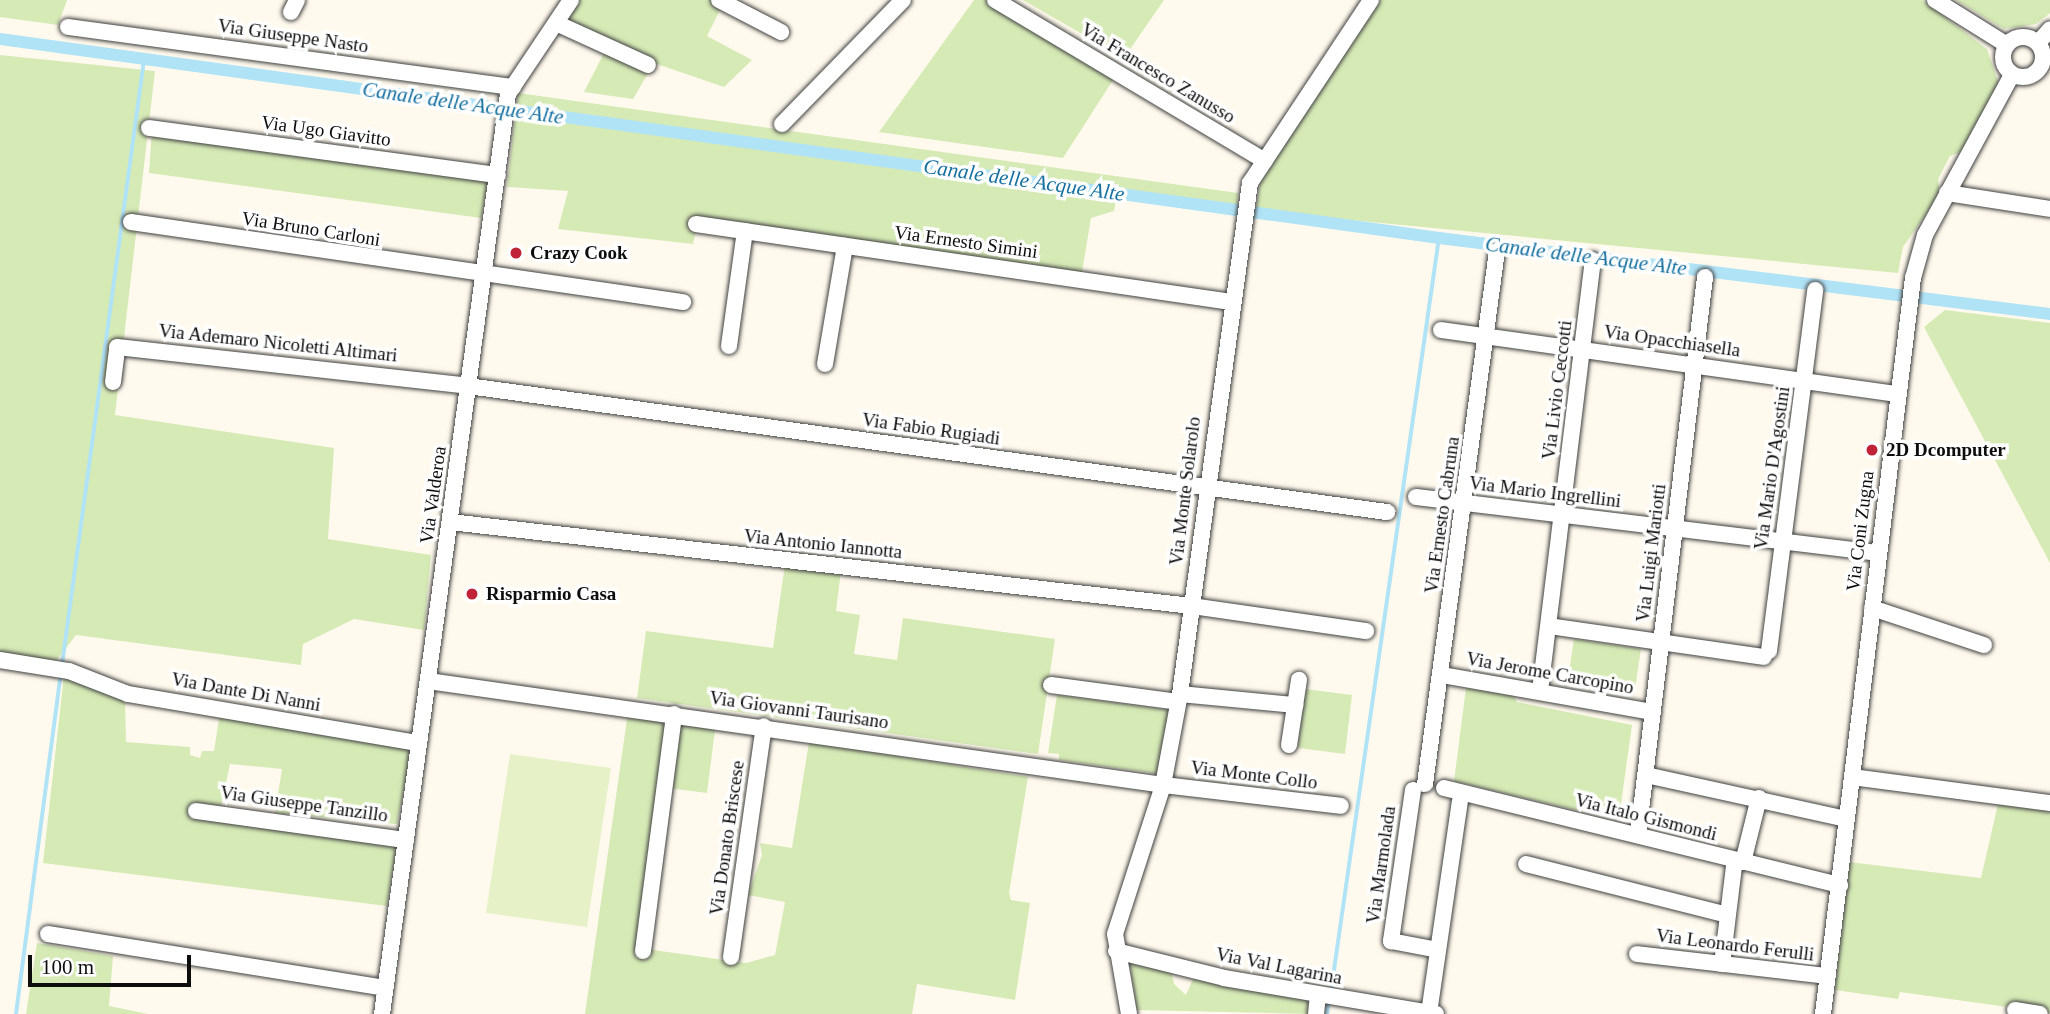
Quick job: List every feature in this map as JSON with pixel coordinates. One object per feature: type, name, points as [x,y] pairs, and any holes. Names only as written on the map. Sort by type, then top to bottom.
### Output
[{"type":"street","name":"Via Valderoa","points":[[382,1014],[511,90],[571,0]]},
{"type":"street","points":[[719,0],[781,32]]},
{"type":"street","points":[[782,124],[903,0]]},
{"type":"street","name":"Via Francesco Zanusso","points":[[995,0],[1265,160]]},
{"type":"street","points":[[1935,0],[2007,45]]},
{"type":"street","name":"Via Monte Solarolo","points":[[1129,1014],[1127,984],[1116,951],[1115,934],[1163,785],[1179,698],[1231,302],[1250,183],[1365,2]]},
{"type":"street","points":[[556,23],[648,65]]},
{"type":"street","name":"Via Giuseppe Nasto","points":[[68,27],[511,90]]},
{"type":"street","points":[[2038,43],[2050,29]]},
{"type":"street","points":[[2026,37],[2038,43],[2044,61],[2037,73],[2025,78],[2012,75],[2003,58],[2007,45],[2026,37]]},
{"type":"street","name":"Via Coni Zugna","points":[[1823,1014],[1913,278],[1925,236],[2012,75]]},
{"type":"street","name":"Via Ugo Giavitto","points":[[149,128],[498,175]]},
{"type":"street","points":[[1947,193],[2050,209]]},
{"type":"street","name":"Via Bruno Carloni","points":[[131,222],[484,277],[684,302]]},
{"type":"street","name":"Via Ernesto Simini","points":[[696,224],[1231,302]]},
{"type":"street","points":[[729,346],[745,231]]},
{"type":"street","points":[[825,364],[845,246]]},
{"type":"street","name":"Via Ernesto Cabruna","points":[[1419,787],[1442,675],[1497,251]]},
{"type":"street","name":"Via Livio Ceccotti","points":[[1540,691],[1593,260]]},
{"type":"street","name":"Via Luigi Mariotti","points":[[1638,835],[1705,277]]},
{"type":"street","name":"Via Mario D'Agostini","points":[[1662,642],[1767,654],[1806,381],[1815,290]]},
{"type":"street","name":"Via Opacchiasella","points":[[1441,330],[1897,394]]},
{"type":"street","name":"Via Ademaro Nicoletti Altimari","points":[[113,382],[117,347],[468,386]]},
{"type":"street","name":"Via Fabio Rugiadi","points":[[468,386],[1206,490],[1387,512]]},
{"type":"street","name":"Via Mario Ingrellini","points":[[1416,497],[1878,553]]},
{"type":"street","name":"Via Antonio Iannotta","points":[[450,522],[1192,606],[1366,631]]},
{"type":"street","points":[[1872,608],[1984,645]]},
{"type":"street","points":[[1549,626],[1662,642]]},
{"type":"street","name":"Via Dante Di Nanni","points":[[0,660],[69,671],[128,694],[419,743]]},
{"type":"street","name":"Via Jerome Carcopino","points":[[1442,675],[1651,712]]},
{"type":"street","points":[[1289,745],[1299,680]]},
{"type":"street","name":"Via Giovanni Taurisano","points":[[428,681],[764,726],[1163,785]]},
{"type":"street","points":[[1051,685],[1179,698],[1295,705]]},
{"type":"street","points":[[643,951],[674,714]]},
{"type":"street","name":"Via Donato Briscese","points":[[731,957],[764,726]]},
{"type":"street","points":[[1646,775],[1846,819]]},
{"type":"street","points":[[1852,777],[2050,803]]},
{"type":"street","name":"Via Monte Collo","points":[[1163,785],[1341,806]]},
{"type":"street","name":"Via Marmolada","points":[[1419,787],[1391,941],[1438,950]]},
{"type":"street","name":"Via Italo Gismondi","points":[[1444,788],[1638,835],[1738,864],[1840,885]]},
{"type":"street","points":[[1723,964],[1728,915],[1738,864],[1759,798]]},
{"type":"street","points":[[1433,1014],[1438,950],[1460,801]]},
{"type":"street","name":"Via Giuseppe Tanzillo","points":[[196,811],[406,840]]},
{"type":"street","points":[[1526,864],[1728,915]]},
{"type":"street","points":[[48,934],[385,988]]},
{"type":"street","name":"Via Val Lagarina","points":[[1116,951],[1318,995],[1433,1014]]},
{"type":"street","name":"Via Leonardo Ferulli","points":[[1637,954],[1827,976]]},
{"type":"street","points":[[1316,1014],[1318,995]]},
{"type":"street","points":[[2015,1010],[2040,1014]]},
{"type":"green space","points":[[0,0],[67,0],[58,25],[0,17]]},
{"type":"green space","points":[[575,0],[714,0],[723,4],[707,36],[752,60],[724,87],[654,63],[633,99],[584,92],[605,51],[557,28]]},
{"type":"green space","points":[[974,0],[987,0],[1115,77],[1063,158],[879,132]]},
{"type":"green space","points":[[1023,0],[1164,0],[1124,58]]},
{"type":"green space","points":[[1378,0],[1922,0],[1987,49],[1999,84],[1963,151],[1950,156],[1938,179],[1940,194],[1903,247],[1898,273],[1256,211],[1262,169]]},
{"type":"green space","points":[[1956,0],[2050,0],[2050,13],[2036,24],[2004,29]]},
{"type":"green space","points":[[0,55],[155,71],[115,415],[334,448],[328,539],[431,555],[424,630],[354,619],[303,644],[301,665],[76,635],[51,668],[0,656]]},
{"type":"green space","points":[[518,93],[1238,193],[1237,207],[1118,190],[1114,211],[1091,218],[1082,272],[699,219],[693,244],[558,229],[568,191],[507,187]]},
{"type":"green space","points":[[152,129],[489,176],[481,218],[149,173]]},
{"type":"green space","points":[[1945,310],[2050,323],[2050,563],[1924,327]]},
{"type":"green space","points":[[785,564],[841,571],[836,611],[860,615],[854,654],[897,660],[903,618],[1055,639],[1038,754],[637,698],[646,631],[773,648]]},
{"type":"green space","points":[[1574,639],[1641,649],[1634,695],[1567,685]]},
{"type":"green space","points":[[64,675],[125,698],[126,742],[190,747],[190,755],[200,758],[202,751],[214,751],[220,712],[413,744],[397,824],[275,813],[282,769],[230,764],[221,806],[200,803],[199,818],[397,845],[387,906],[43,863]]},
{"type":"green space","points":[[1466,688],[1513,695],[1517,702],[1632,725],[1620,811],[1607,811],[1596,794],[1589,795],[1584,812],[1454,781]]},
{"type":"green space","points":[[1305,689],[1352,695],[1345,754],[1298,748]]},
{"type":"green space","points":[[1057,695],[1169,710],[1160,774],[1059,760],[1059,754],[1048,753]]},
{"type":"green space","points":[[628,712],[671,718],[639,948],[746,963],[775,955],[785,902],[748,895],[762,855],[760,843],[792,848],[809,742],[1028,777],[1009,893],[1011,900],[1030,903],[1015,1000],[917,984],[912,1014],[585,1014]]},
{"type":"green space","points":[[678,717],[716,722],[707,793],[668,788]]},
{"type":"green space","points":[[510,754],[611,768],[587,927],[486,913]]},
{"type":"green space","points":[[1998,804],[2050,812],[2050,1013],[1900,992],[1898,999],[1835,990],[1849,862],[1981,878]]},
{"type":"green space","points":[[37,943],[113,956],[109,1006],[148,1014],[26,1014]]},
{"type":"green space","points":[[1130,964],[1171,970],[1174,984],[1186,995],[1195,974],[1296,997],[1312,1003],[1311,1014],[1137,1010]]},
{"type":"waterway","name":"Canale delle Acque Alte","points":[[0,39],[1439,238],[2050,314]]},
{"type":"waterway","points":[[62,665],[144,60]]},
{"type":"waterway","points":[[1331,991],[1439,238]]},
{"type":"waterway","points":[[16,1014],[61,673]]},
{"type":"waterway","points":[[1327,1014],[1329,1002]]},
{"type":"place","name":"Crazy Cook","points":[[516,253]]},
{"type":"place","name":"2D Dcomputer","points":[[1872,450]]},
{"type":"place","name":"Risparmio Casa","points":[[472,594]]}]
